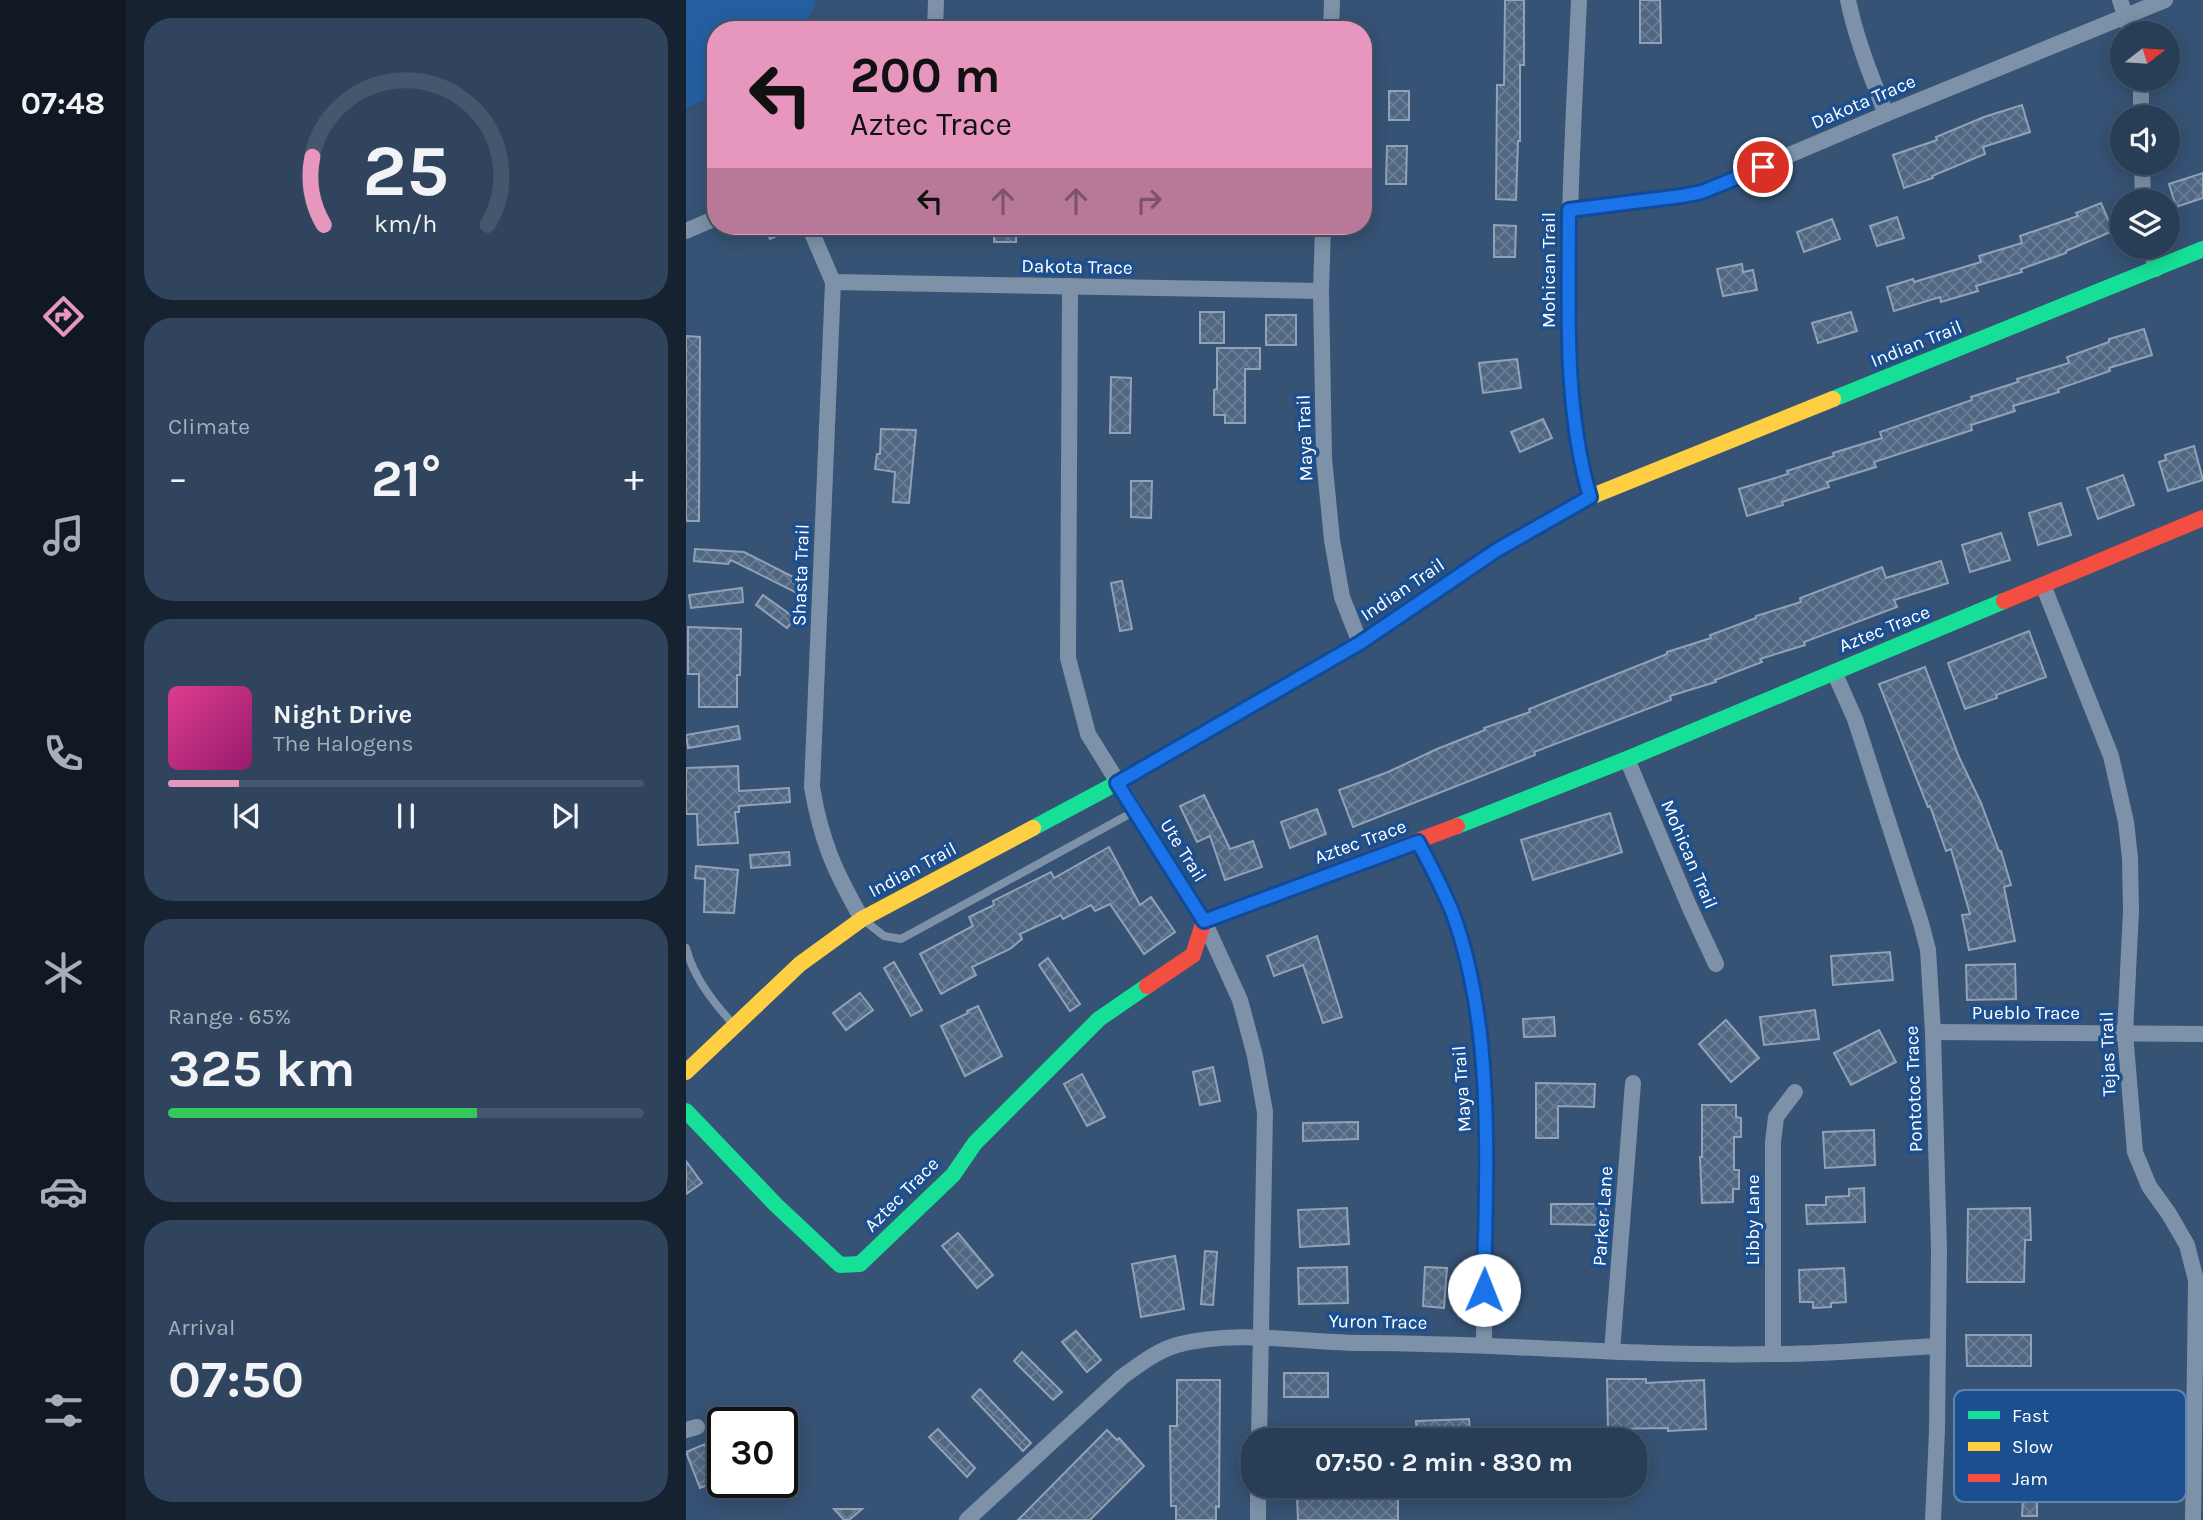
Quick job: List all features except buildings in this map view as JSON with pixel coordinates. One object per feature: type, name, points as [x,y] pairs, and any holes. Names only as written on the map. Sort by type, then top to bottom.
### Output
[{"type":"street","points":[[935,21],[936,0]]},
{"type":"street","points":[[1331,21],[1332,0]]},
{"type":"street","name":"Mohican Trail","points":[[1579,0],[1569,210],[1569,347],[1581,467],[1590,497]]},
{"type":"street","points":[[1848,0],[1868,70],[1886,114]]},
{"type":"street","name":"Dakota Trace","points":[[1569,210],[1702,192],[1886,114],[2123,8],[2165,0]]},
{"type":"street","points":[[686,231],[707,222]]},
{"type":"street","name":"Shasta Trail","points":[[813,235],[833,282],[812,787],[818,823],[827,852],[862,919]]},
{"type":"street","name":"Maya Trail","points":[[1323,235],[1324,457],[1332,540],[1342,597],[1360,643]]},
{"type":"street","name":"Indian Trail","points":[[686,1072],[800,964],[862,919],[1117,783],[1360,643],[1497,550],[1590,497],[2203,249]]},
{"type":"street","points":[[2153,259],[2156,268]]},
{"type":"street","name":"Dakota Trace","points":[[833,282],[1321,291]]},
{"type":"street","name":"Ute Trail","points":[[1070,286],[1068,658],[1088,734],[1204,921],[1240,1000],[1255,1056],[1265,1112],[1259,1428]]},
{"type":"street","name":"Aztec Trace","points":[[686,1111],[776,1205],[840,1265],[860,1264],[953,1175],[975,1143],[1099,1019],[1193,954],[1204,921],[1418,842],[1627,759],[2203,518]]},
{"type":"street","name":"Tejas Trail","points":[[2043,585],[2110,756],[2126,822],[2131,911],[2124,1033],[2134,1152],[2149,1186],[2187,1245],[2196,1280],[2193,1520]]},
{"type":"street","name":"Pontotoc Trace","points":[[1834,672],[1855,719],[1928,950],[1939,1251],[1933,1520]]},
{"type":"street","name":"Mohican Trail","points":[[1627,759],[1716,964]]},
{"type":"street","name":"Maya Trail","points":[[1418,842],[1443,891],[1462,946],[1483,1066],[1486,1130],[1484,1344]]},
{"type":"street","name":"Pueblo Trace","points":[[1933,1032],[2203,1034]]},
{"type":"street","name":"Parker Lane","points":[[1612,1352],[1633,1083]]},
{"type":"street","name":"Libby Lane","points":[[1773,1354],[1773,1142],[1776,1117],[1795,1092]]},
{"type":"street","name":"Yuron Trace","points":[[967,1520],[1122,1377],[1150,1357],[1176,1345],[1260,1337],[1331,1343],[1484,1344],[1612,1352],[1773,1354],[1937,1346]]},
{"type":"street","points":[[1258,1498],[1258,1520]]},
{"type":"lane","points":[[862,919],[884,936],[901,939],[1135,811]]},
{"type":"lane","points":[[686,948],[691,966],[714,1002],[736,1027]]},
{"type":"shaded area","points":[[686,0],[815,0],[815,7],[805,21],[707,21],[707,99],[686,108]]},
{"type":"traffic: fast","points":[[1833,399],[2203,249]]},
{"type":"traffic: fast","points":[[1033,828],[1117,783],[1360,643],[1504,546]]},
{"type":"traffic: fast","points":[[1457,826],[1627,759],[2004,601]]},
{"type":"traffic: fast","points":[[686,1111],[776,1205],[840,1265],[860,1264],[953,1175],[975,1143],[1099,1019],[1147,986]]},
{"type":"traffic: slow","points":[[1504,546],[1590,497],[1833,399]]},
{"type":"traffic: slow","points":[[686,1072],[800,964],[862,919],[1033,828]]},
{"type":"traffic: jam","points":[[2004,601],[2203,518]]},
{"type":"traffic: jam","points":[[1147,986],[1193,955],[1204,921],[1457,826]]},
{"type":"route","points":[[1484,1290],[1486,1130],[1483,1066],[1474,1004],[1453,915],[1418,842],[1204,921],[1117,783],[1360,643],[1497,550],[1590,497],[1581,467],[1572,396],[1569,347],[1569,210],[1702,192],[1763,167]]}]
